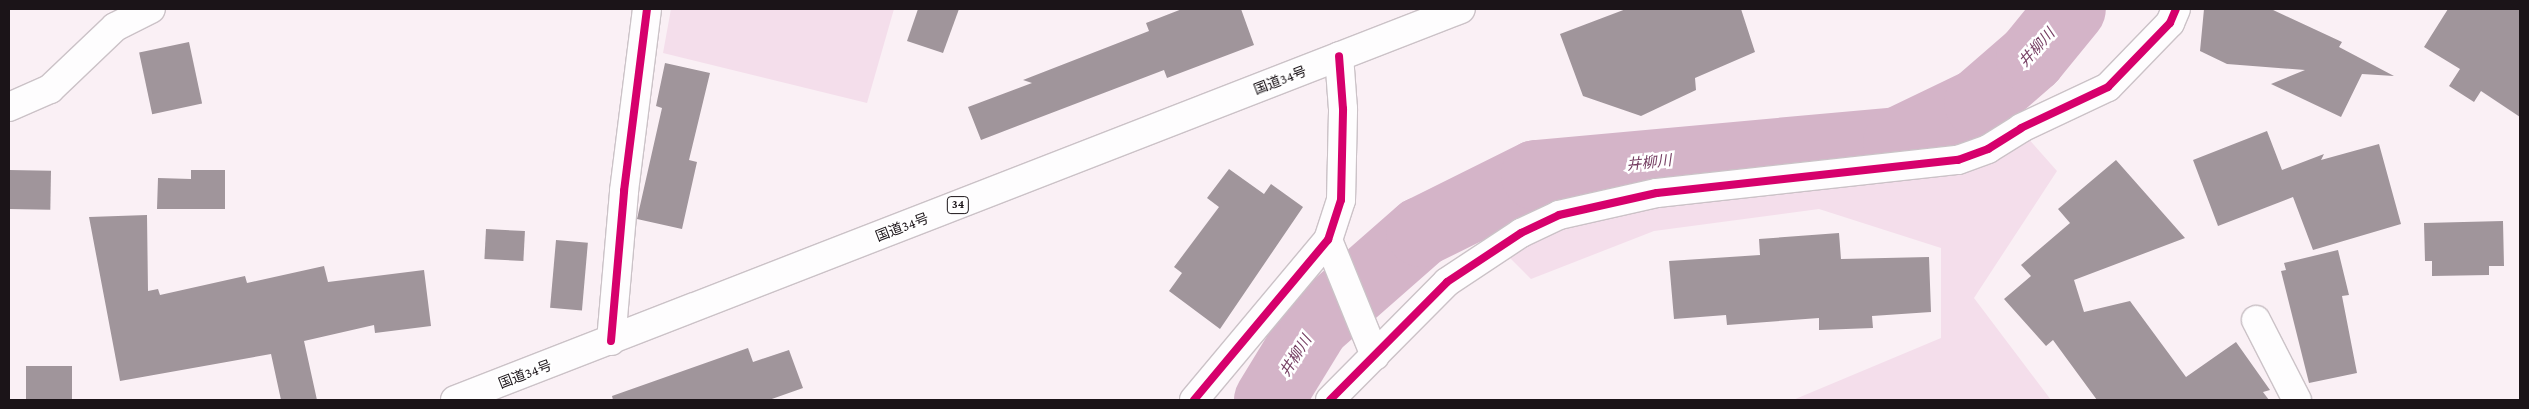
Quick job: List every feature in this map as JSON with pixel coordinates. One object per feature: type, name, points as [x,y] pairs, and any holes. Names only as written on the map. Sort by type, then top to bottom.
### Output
[{"type":"main road","points":[[9,107],[50,89],[115,27],[151,9]]},
{"type":"main road","points":[[611,340],[624,191],[647,9]]},
{"type":"main road","name":"国道34号","points":[[455,400],[1461,9]]},
{"type":"main road","points":[[1330,400],[1447,282],[1521,233],[1558,215],[1657,193],[1958,160],[1988,149],[2021,128],[2108,88],[2170,23],[2176,9]]},
{"type":"main road","points":[[1194,400],[1328,240],[1341,200],[1343,109],[1339,56]]},
{"type":"main road","points":[[1328,240],[1375,356]]},
{"type":"main road","points":[[2256,320],[2297,400]]},
{"type":"shaded area","points":[[671,9],[894,9],[867,103],[663,53]]},
{"type":"shaded area","points":[[2011,119],[2057,171],[1974,298],[2051,400],[1793,400],[1941,338],[1941,248],[1819,209],[1654,231],[1531,279],[1492,240],[1543,200],[1889,158]]},
{"type":"building","points":[[918,9],[959,9],[943,53],[907,41]]},
{"type":"building","points":[[1182,9],[1241,9],[1254,45],[1167,78],[1164,70],[981,140],[968,107],[1032,83],[1023,80],[1149,31],[1146,23]]},
{"type":"building","points":[[1626,9],[1741,9],[1755,52],[1695,78],[1696,90],[1641,116],[1583,96],[1560,34]]},
{"type":"building","points":[[2204,9],[2271,9],[2342,42],[2339,47],[2394,76],[2362,74],[2341,117],[2271,84],[2305,70],[2227,64],[2200,51]]},
{"type":"building","points":[[2448,9],[2520,9],[2520,117],[2481,91],[2474,102],[2449,86],[2460,69],[2424,47]]},
{"type":"building","points":[[189,42],[202,104],[152,114],[139,53]]},
{"type":"building","points":[[665,63],[710,73],[689,160],[697,162],[682,229],[637,219],[662,108],[656,106]]},
{"type":"building","points":[[2267,131],[2282,170],[2324,154],[2321,160],[2379,144],[2401,224],[2313,250],[2293,197],[2218,226],[2193,160]]},
{"type":"building","points":[[2116,160],[2185,238],[2074,280],[2084,312],[2130,301],[2186,377],[2236,342],[2270,390],[2263,392],[2269,400],[2097,400],[2053,340],[2046,346],[2004,299],[2031,276],[2021,265],[2070,223],[2058,209]]},
{"type":"building","points":[[1229,169],[1264,194],[1271,184],[1303,207],[1220,329],[1169,291],[1182,273],[1174,267],[1219,207],[1207,198]]},
{"type":"building","points":[[9,170],[51,171],[50,210],[9,209]]},
{"type":"building","points":[[191,170],[225,170],[225,209],[157,209],[158,178],[191,179]]},
{"type":"building","points":[[147,215],[148,291],[158,289],[160,295],[245,276],[247,283],[324,266],[328,282],[424,270],[431,326],[375,333],[374,325],[304,341],[317,400],[281,400],[271,354],[120,381],[89,217]]},
{"type":"building","points":[[2503,221],[2504,266],[2489,266],[2489,275],[2432,276],[2432,261],[2425,261],[2424,223]]},
{"type":"building","points":[[486,229],[525,231],[523,261],[484,259]]},
{"type":"building","points":[[1839,233],[1841,259],[1929,257],[1931,312],[1872,316],[1873,328],[1819,330],[1819,318],[1727,325],[1726,315],[1674,319],[1669,261],[1760,255],[1759,239]]},
{"type":"building","points":[[556,240],[588,243],[582,311],[550,308]]},
{"type":"building","points":[[2338,250],[2349,295],[2342,296],[2357,373],[2309,383],[2281,271],[2286,270],[2284,263]]},
{"type":"building","points":[[748,348],[753,362],[789,350],[803,388],[769,400],[613,400],[612,396]]},
{"type":"building","points":[[26,366],[72,366],[72,400],[26,400]]},
{"type":"waterway","name":"井柳川","points":[[1269,400],[1315,325],[1421,232],[1536,175],[1898,142],[1979,103],[2031,58],[2071,9]]},
{"type":"cycle path","points":[[611,341],[624,191],[647,9]]},
{"type":"cycle path","points":[[1330,400],[1447,282],[1521,233],[1559,215],[1657,193],[1958,160],[1988,149],[2021,128],[2108,87],[2170,23],[2176,9]]},
{"type":"cycle path","points":[[1194,400],[1328,240],[1341,200],[1343,109],[1339,56]]}]
